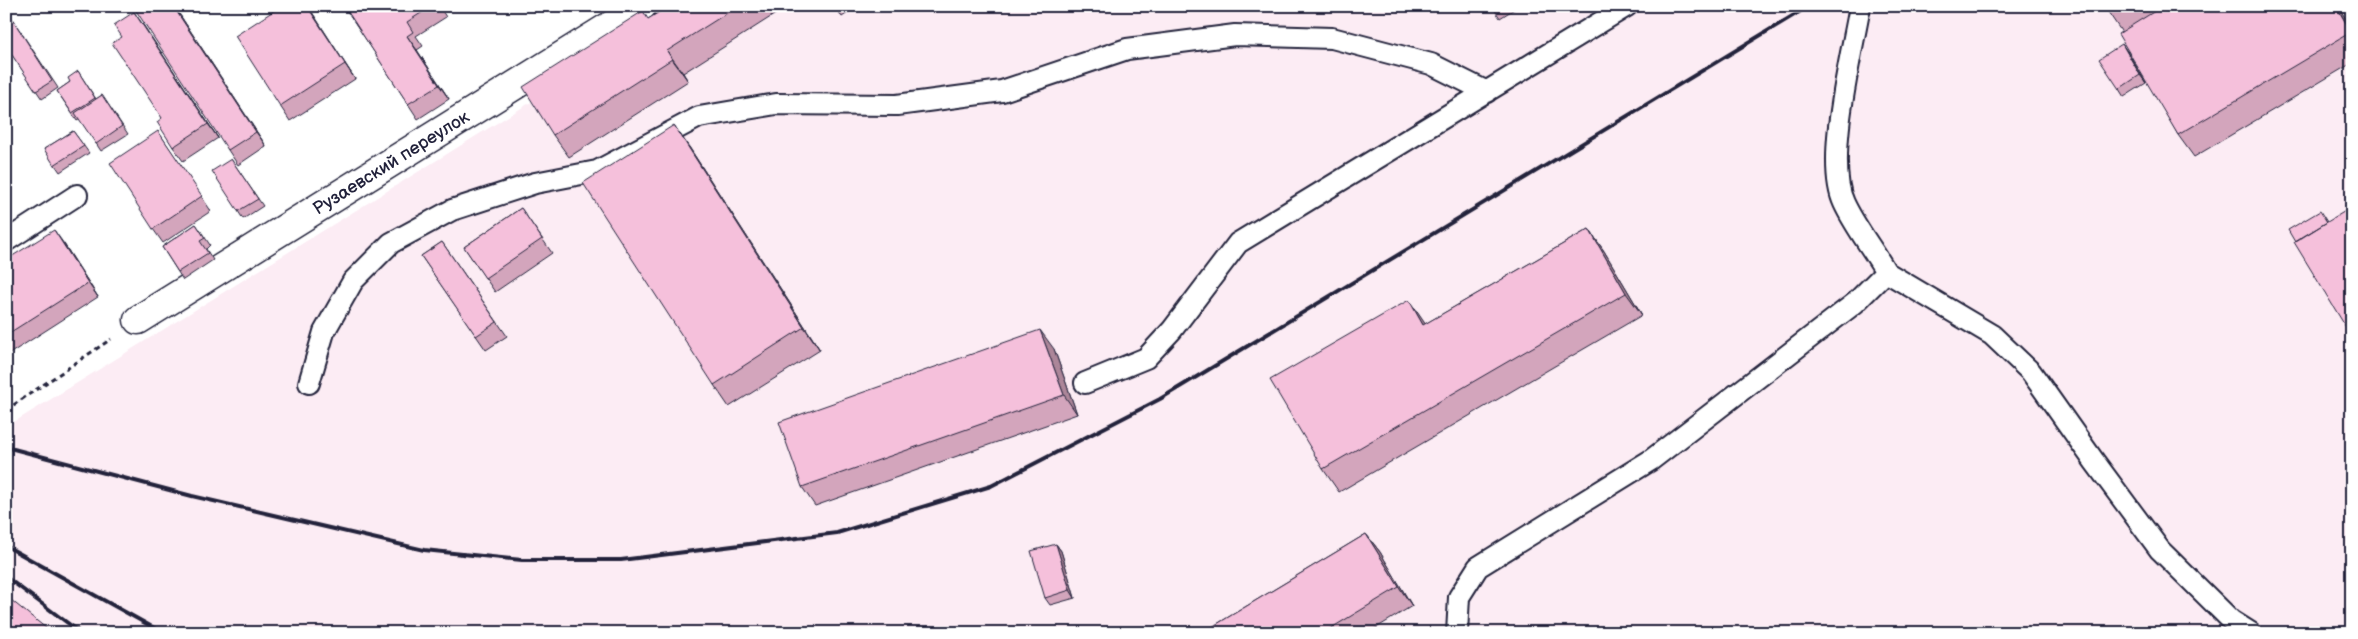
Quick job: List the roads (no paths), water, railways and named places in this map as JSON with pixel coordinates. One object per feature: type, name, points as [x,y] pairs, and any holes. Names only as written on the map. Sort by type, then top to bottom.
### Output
[{"type":"street","name":"Рузаевский переулок","points":[[138,320],[642,6]]},
{"type":"lane","points":[[1085,383],[1146,358],[1172,330],[1238,243],[1627,6]]},
{"type":"lane","points":[[1860,6],[1837,139],[1837,174],[1843,202],[1886,272],[1992,335],[2031,372],[2160,550],[2232,621],[2252,633]]},
{"type":"lane","points":[[309,383],[324,332],[353,281],[391,243],[452,210],[535,183],[597,171],[699,117],[776,104],[897,105],[1002,91],[1127,49],[1235,35],[1332,38],[1431,64],[1487,92]]},
{"type":"lane","points":[[6,241],[77,195]]},
{"type":"lane","points":[[1457,633],[1459,597],[1478,567],[1650,460],[1855,303],[1886,272]]},
{"type":"railway","points":[[6,447],[192,496],[424,550],[522,560],[621,560],[837,533],[991,486],[1160,399],[1809,6]]},
{"type":"railway","points":[[6,546],[163,633]]},
{"type":"railway","points":[[6,577],[81,633]]}]
